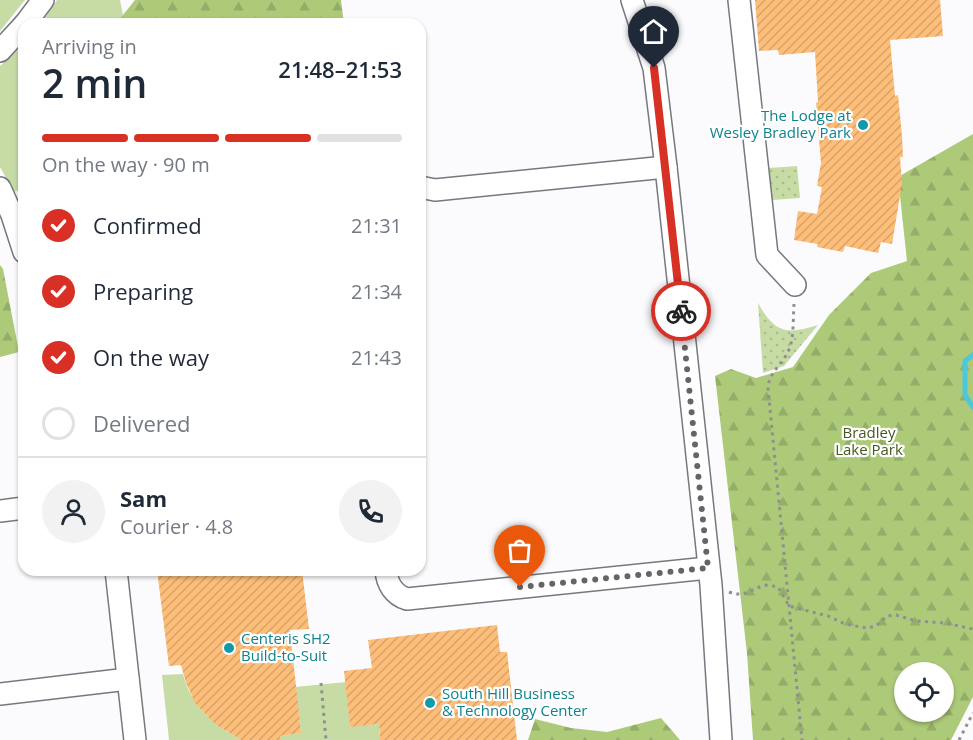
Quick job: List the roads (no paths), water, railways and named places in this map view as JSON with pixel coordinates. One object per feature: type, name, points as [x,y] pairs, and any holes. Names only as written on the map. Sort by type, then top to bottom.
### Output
[{"type":"lane","points":[[30,18],[43,0]]},
{"type":"lane","points":[[632,0],[654,68],[666,167],[709,577],[721,740]]},
{"type":"lane","points":[[739,0],[767,255],[795,285]]},
{"type":"lane","points":[[0,51],[18,32]]},
{"type":"lane","points":[[426,188],[435,190],[666,167]]},
{"type":"lane","points":[[0,188],[18,234]]},
{"type":"lane","points":[[0,511],[18,509]]},
{"type":"lane","points":[[117,576],[135,740]]},
{"type":"lane","points":[[386,576],[395,592],[407,598],[709,577]]},
{"type":"lane","points":[[0,694],[128,679]]},
{"type":"waterway","points":[[973,355],[965,361],[965,395],[973,407]]},
{"type":"place","name":"The Lodge at Wesley Bradley Park","points":[[863,125]]},
{"type":"place","name":"Centeris SH2 Build-to-Suit","points":[[229,648]]},
{"type":"place","name":"South Hill Business & Technology Center","points":[[430,703]]},
{"type":"park label","name":"Bradley Lake Park","points":[[869,442]]}]
